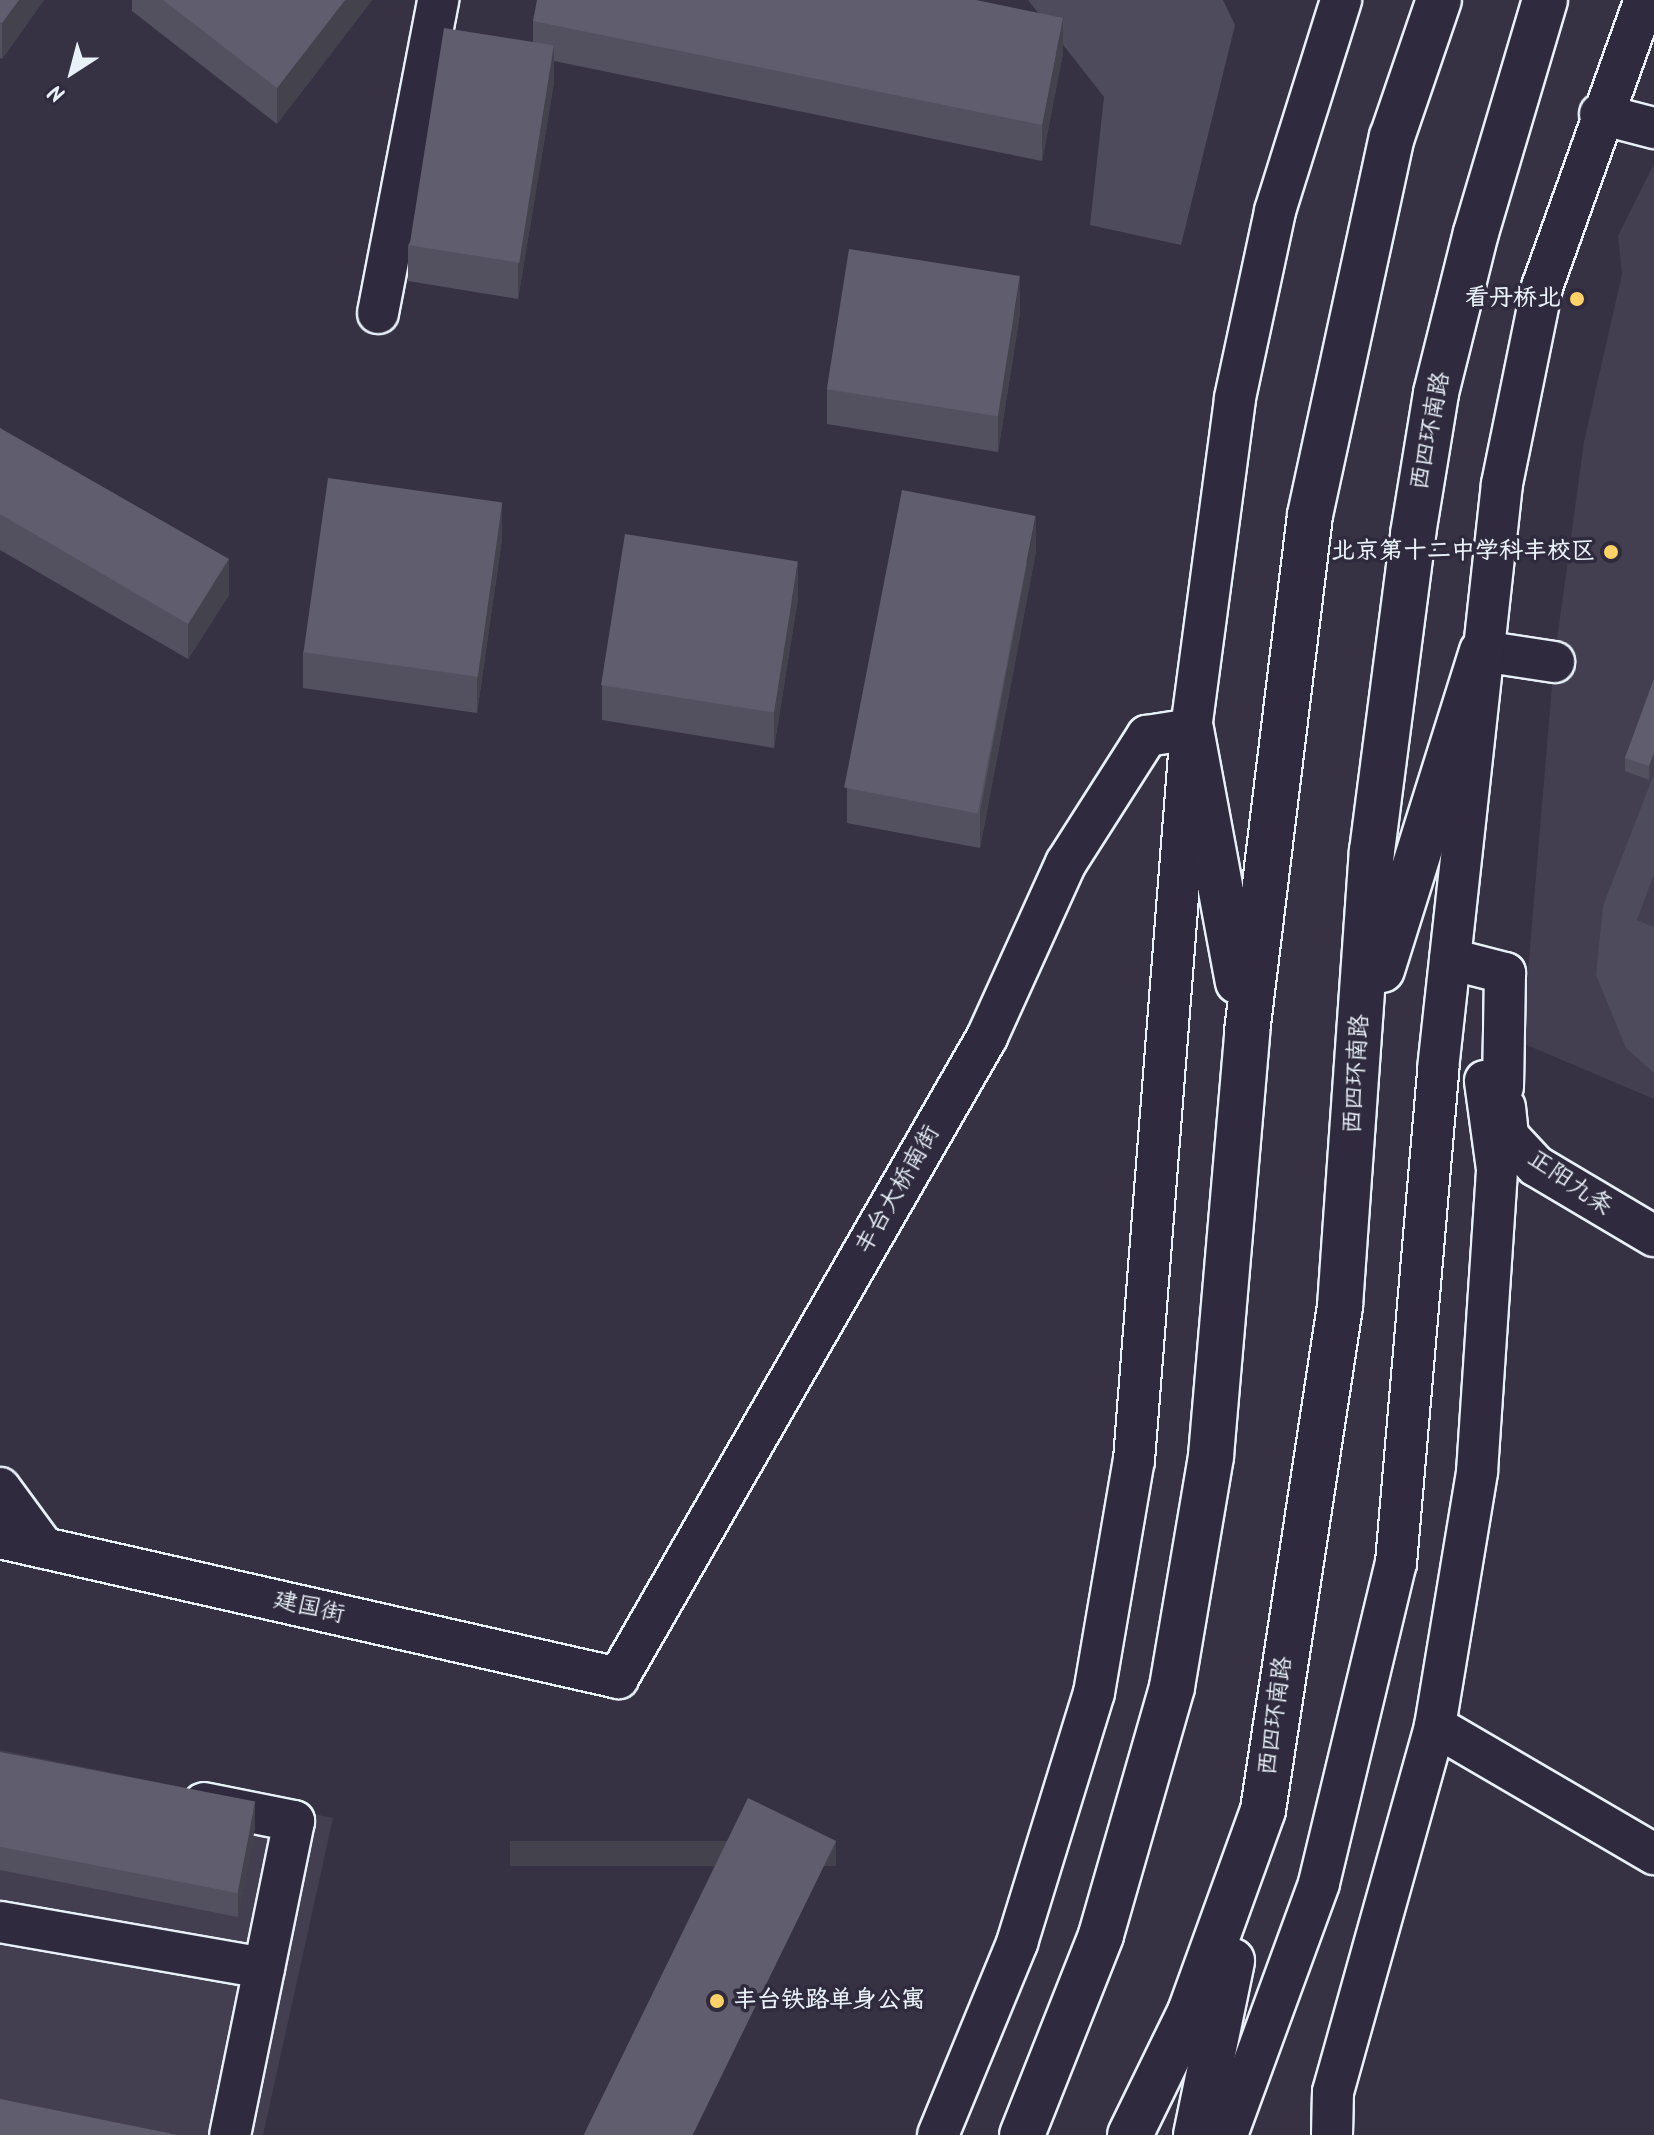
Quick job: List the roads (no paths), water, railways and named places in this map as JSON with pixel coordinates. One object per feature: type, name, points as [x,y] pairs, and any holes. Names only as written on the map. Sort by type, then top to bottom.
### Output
[{"type":"highway","points":[[1022,2135],[1101,1935],[1172,1687],[1211,1456],[1247,1032],[1310,515],[1388,152],[1439,0]]},
{"type":"highway","name":"西四环南路","points":[[1130,2135],[1190,2012],[1263,1810],[1340,1306],[1372,851],[1413,534],[1454,321],[1545,0]]},
{"type":"highway","points":[[1360,1037],[1482,651]]},
{"type":"highway","points":[[1191,729],[1247,1032]]},
{"type":"highway","points":[[1196,2135],[1263,1810]]},
{"type":"street","points":[[378,313],[438,0]]},
{"type":"street","points":[[938,2135],[1017,1943],[1094,1693],[1134,1460],[1191,729],[1235,398],[1275,211],[1341,0]]},
{"type":"street","points":[[1227,2135],[1319,1883],[1396,1563],[1438,1069],[1502,484],[1542,287],[1600,114],[1645,0]]},
{"type":"street","points":[[1600,114],[1654,128]]},
{"type":"street","points":[[1482,651],[1554,662]]},
{"type":"street","name":"丰台大桥南街","points":[[618,1678],[987,1037],[1066,863],[1147,736],[1191,729]]},
{"type":"street","points":[[1332,2135],[1333,2092],[1435,1726],[1477,1472],[1497,1169],[1494,1084],[1505,973],[1450,959]]},
{"type":"street","points":[[1438,1069],[1494,1084]]},
{"type":"street","name":"正阳九条","points":[[1494,1084],[1508,1136],[1536,1166],[1654,1236]]},
{"type":"street","points":[[0,1488],[44,1548]]},
{"type":"street","name":"建国街","points":[[0,1538],[618,1678]]},
{"type":"street","points":[[1435,1726],[1654,1854]]},
{"type":"street","points":[[170,1797],[294,1821],[230,2135]]},
{"type":"street","points":[[0,1922],[264,1968]]},
{"type":"place","name":"看丹桥北","points":[[1577,299]]},
{"type":"place","name":"北京第十二中学科丰校区","points":[[1611,552]]},
{"type":"place","name":"丰台铁路单身公寓","points":[[717,2001]]}]
